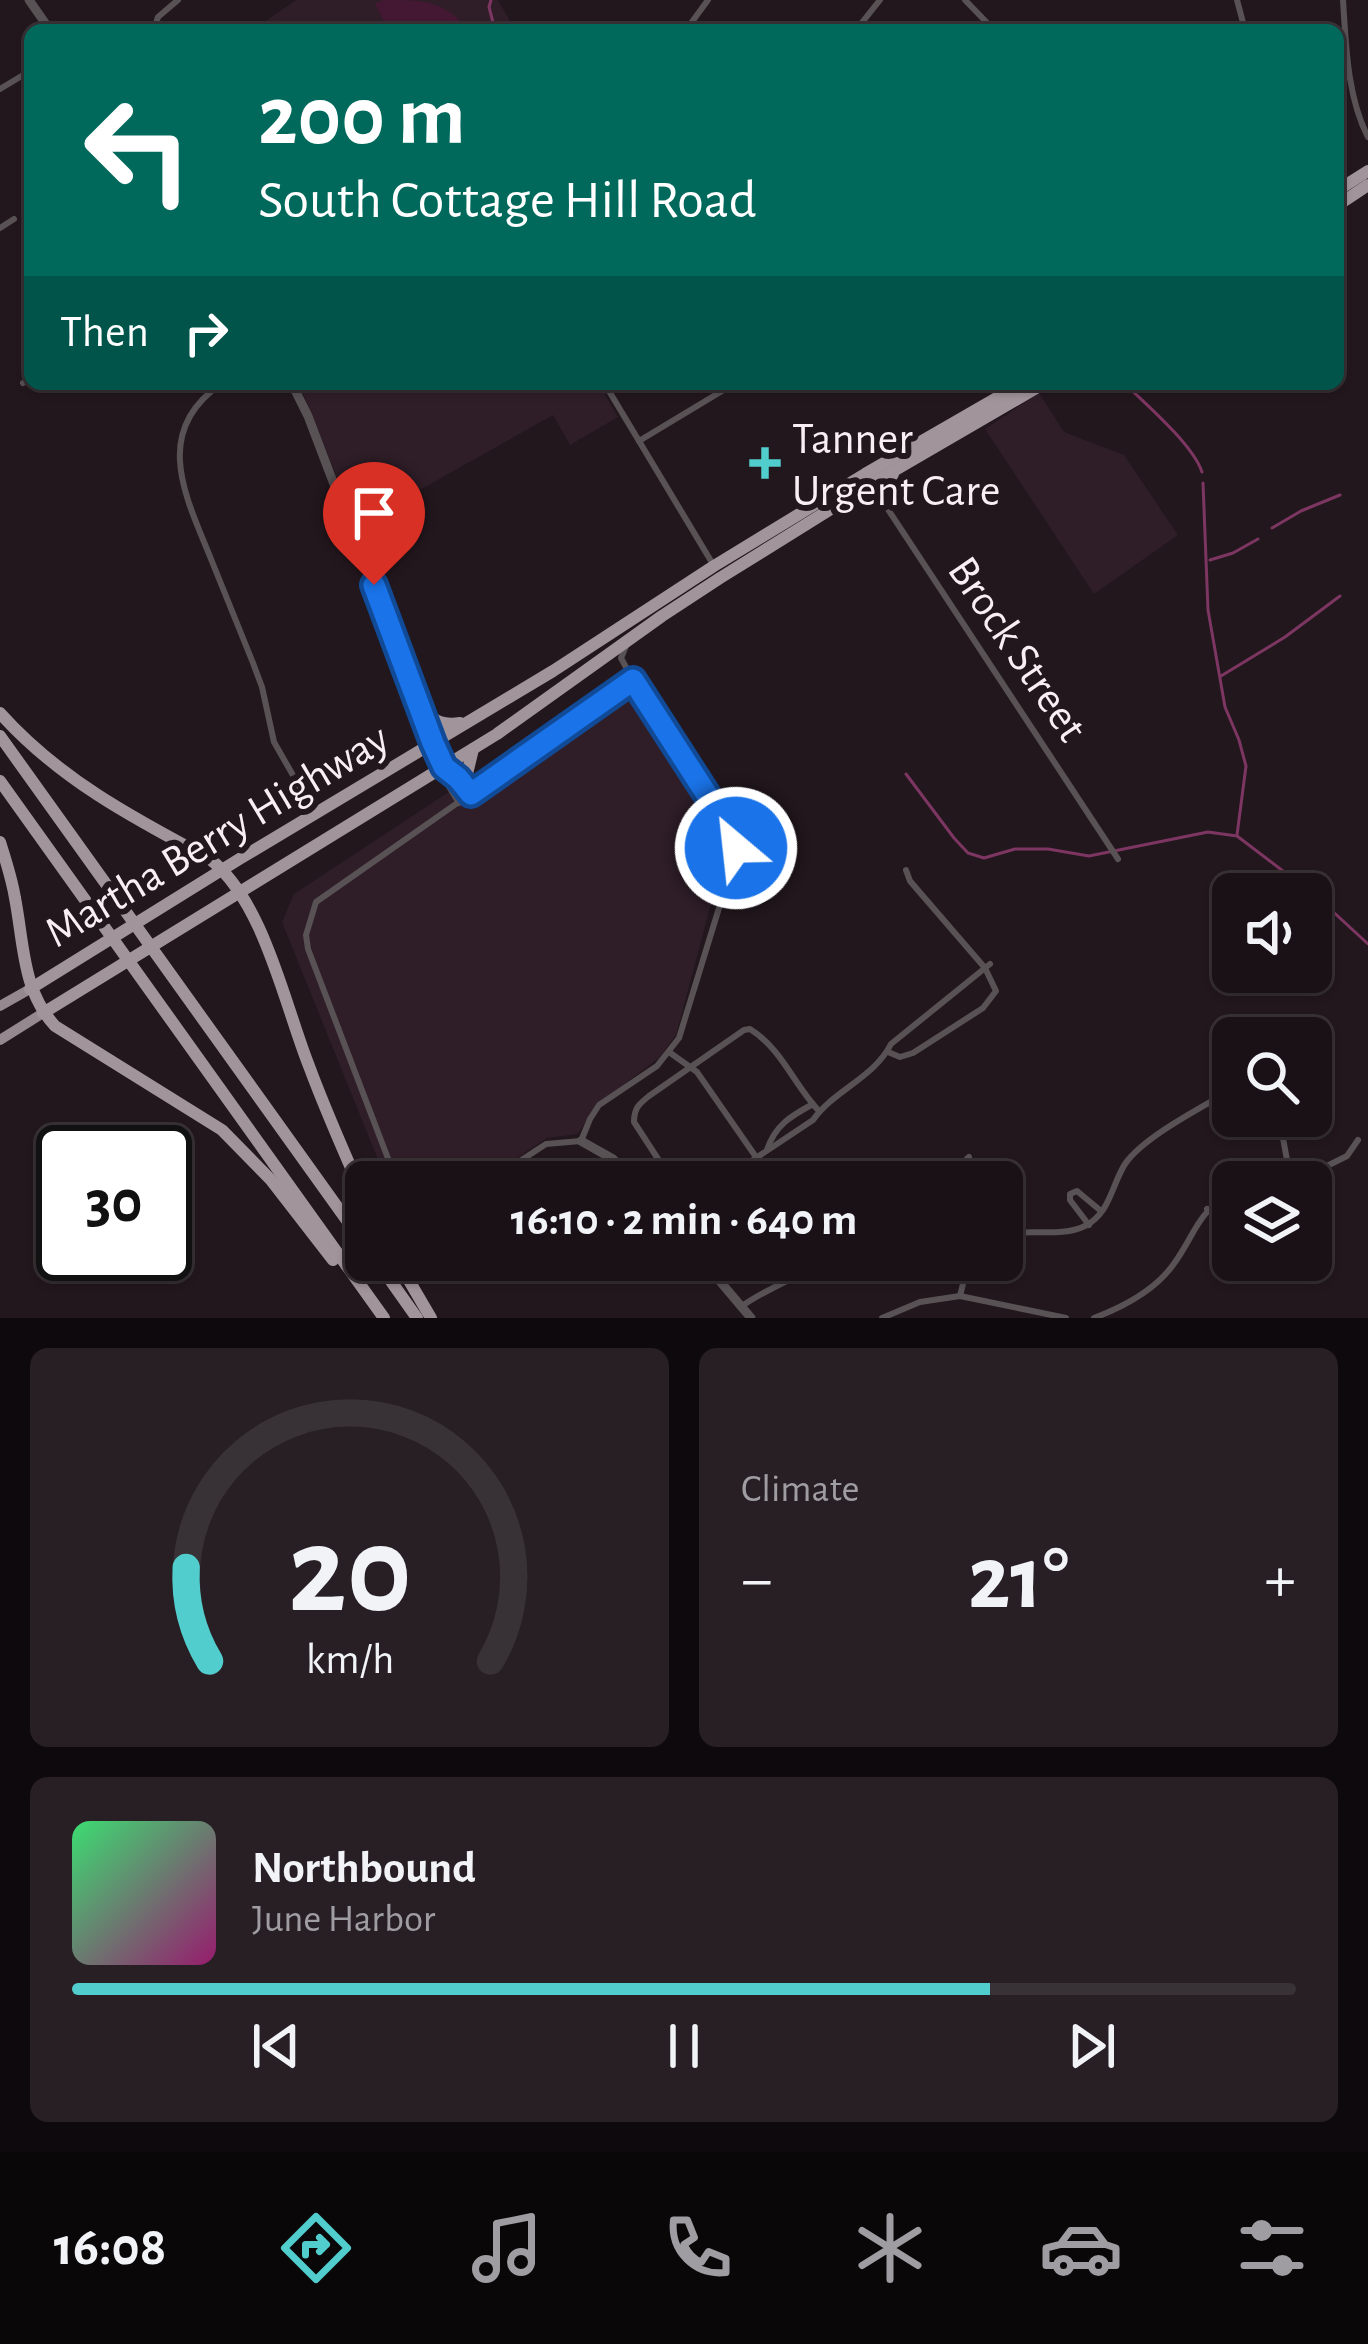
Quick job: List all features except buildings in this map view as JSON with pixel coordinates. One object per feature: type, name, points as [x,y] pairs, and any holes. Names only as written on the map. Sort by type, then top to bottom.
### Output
[{"type":"highway","name":"Martha Berry Highway","points":[[30,988],[1011,390]]},
{"type":"highway","name":"Martha Berry Highway","points":[[43,1012],[473,749],[717,572],[851,496],[868,479],[898,469],[1033,390]]},
{"type":"highway","points":[[851,496],[869,496],[884,504],[886,485],[898,469]]},
{"type":"highway","points":[[418,705],[441,724],[467,722]]},
{"type":"highway","points":[[0,712],[47,759],[90,791],[210,859],[241,891],[349,1161]]},
{"type":"highway","points":[[0,736],[345,1217]]},
{"type":"highway","points":[[465,798],[473,749]]},
{"type":"highway","points":[[0,781],[382,1318]]},
{"type":"highway","points":[[0,842],[30,988],[43,1012],[55,1025],[222,1130],[272,1180],[366,1304],[382,1318]]},
{"type":"highway","points":[[257,926],[256,895],[274,871]]},
{"type":"highway","points":[[391,1281],[417,1318]]},
{"type":"highway","points":[[409,1281],[431,1318]]},
{"type":"main road","name":"Martha Berry Highway","points":[[0,1006],[30,988]]},
{"type":"main road","name":"Martha Berry Highway","points":[[0,1040],[43,1012]]},
{"type":"street","points":[[156,24],[178,0]]},
{"type":"street","points":[[861,24],[880,0]]},
{"type":"street","points":[[965,0],[988,24]]},
{"type":"street","points":[[1342,0],[1351,77],[1368,137]]},
{"type":"street","points":[[0,228],[14,219]]},
{"type":"street","points":[[214,390],[195,408],[184,429],[179,448],[182,482],[254,665],[274,742],[315,813]]},
{"type":"street","points":[[295,390],[448,785],[465,798]]},
{"type":"street","points":[[608,391],[717,572]]},
{"type":"street","points":[[640,441],[722,391]]},
{"type":"street","name":"Brock Street","points":[[868,479],[1118,859]]},
{"type":"street","points":[[581,1141],[599,1105],[657,1066],[679,1038],[736,848],[731,832],[625,668],[621,658],[629,640]]},
{"type":"street","points":[[598,662],[616,662],[625,668]]},
{"type":"street","points":[[389,1161],[308,949],[306,934],[316,902],[633,680]]},
{"type":"street","points":[[444,767],[458,778],[465,798]]},
{"type":"street","points":[[888,1052],[900,1057],[913,1053],[990,1002],[996,992],[988,966],[910,881],[906,870]]},
{"type":"street","points":[[766,1150],[781,1124],[859,1082],[891,1044],[988,966]]},
{"type":"street","points":[[659,1161],[634,1122],[638,1105],[749,1029],[783,1060],[816,1107],[813,1120],[750,1161]]},
{"type":"street","points":[[669,1052],[697,1072],[756,1157]]},
{"type":"street","points":[[1023,1231],[1068,1232],[1088,1225],[1112,1197],[1123,1167],[1135,1152],[1212,1102]]},
{"type":"street","points":[[1332,1164],[1347,1156],[1358,1140]]},
{"type":"street","points":[[520,1161],[546,1144],[581,1141],[615,1161]]},
{"type":"street","points":[[965,1161],[969,1157]]},
{"type":"street","points":[[1088,1225],[1070,1194],[1077,1191],[1101,1211]]},
{"type":"street","points":[[1094,1318],[1155,1285],[1212,1206]]},
{"type":"street","points":[[1208,1209],[1212,1213]]},
{"type":"street","points":[[720,1281],[751,1318]]},
{"type":"street","points":[[742,1306],[785,1281]]},
{"type":"street","points":[[960,1296],[964,1281]]},
{"type":"street","points":[[883,1318],[920,1302],[960,1296],[1064,1318]]},
{"type":"shaded area","points":[[296,0],[498,0],[512,24],[262,24]]},
{"type":"shaded area","points":[[383,0],[430,3],[463,24],[386,24],[375,4]]},
{"type":"shaded area","points":[[301,390],[612,390],[605,395],[618,417],[570,445],[553,415],[356,526]]},
{"type":"shaded area","points":[[1039,393],[1064,432],[1124,455],[1178,535],[1094,594],[985,429]]},
{"type":"shaded area","points":[[625,676],[719,824],[726,848],[676,1035],[659,1058],[594,1107],[578,1134],[547,1138],[512,1161],[379,1161],[282,922],[294,894]]},
{"type":"waterway","points":[[491,0],[493,24]]},
{"type":"waterway","points":[[1131,390],[1179,438],[1202,472]]},
{"type":"waterway","points":[[1203,483],[1208,610],[1225,707],[1246,766],[1237,835]]},
{"type":"waterway","points":[[1272,528],[1340,495]]},
{"type":"waterway","points":[[1210,560],[1258,539]]},
{"type":"waterway","points":[[1221,676],[1340,596]]},
{"type":"waterway","points":[[906,774],[954,838],[968,853],[984,858],[1015,849],[1089,856],[1208,832],[1237,836],[1316,896],[1368,944]]},
{"type":"place","name":"Tanner Urgent Care","points":[[765,463]]},
{"type":"route","points":[[374,585],[444,767],[471,794],[633,680],[731,832],[736,848]]}]
